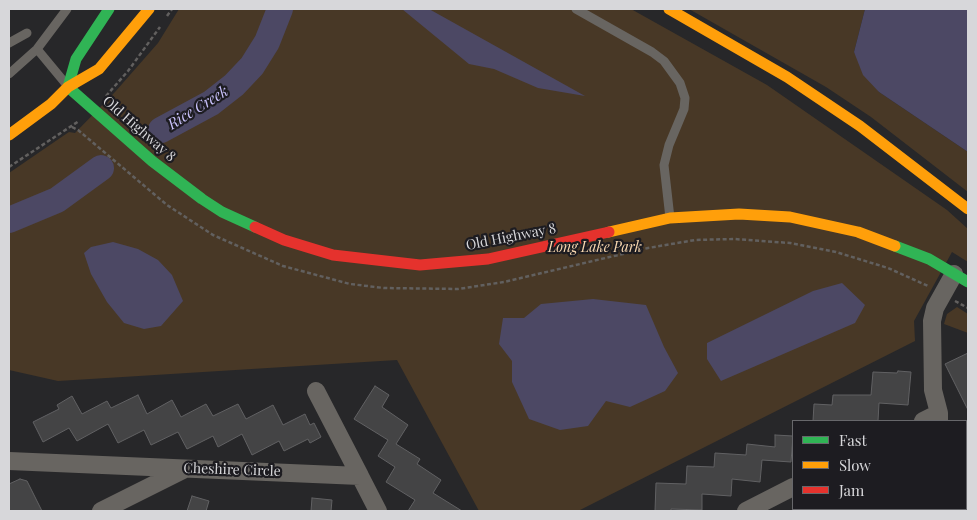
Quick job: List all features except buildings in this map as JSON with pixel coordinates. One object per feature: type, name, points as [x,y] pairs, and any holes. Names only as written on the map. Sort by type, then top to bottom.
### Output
[{"type":"main road","points":[[68,86],[76,59],[109,9]]},
{"type":"main road","points":[[9,136],[51,104],[68,86],[99,69],[148,9]]},
{"type":"main road","points":[[669,9],[787,77],[852,121],[968,210]]},
{"type":"main road","name":"Old Highway 8","points":[[68,86],[166,173],[222,212],[284,240],[334,255],[420,265],[455,263],[514,254],[670,218],[739,214],[790,217],[823,223],[900,246],[961,278]]},
{"type":"street","points":[[939,417],[933,390],[932,321],[935,308],[961,278]]},
{"type":"street","points":[[316,391],[378,511]]},
{"type":"street","name":"Cheshire Circle","points":[[9,461],[360,476]]},
{"type":"street","points":[[100,511],[186,469]]},
{"type":"street","points":[[746,511],[792,488]]},
{"type":"lane","points":[[9,74],[37,49],[67,9]]},
{"type":"lane","points":[[576,9],[652,52],[664,61],[680,82],[685,98],[684,109],[669,145],[664,165],[670,218]]},
{"type":"lane","points":[[9,43],[27,33]]},
{"type":"lane","points":[[37,49],[68,86]]},
{"type":"path","points":[[958,303],[968,308]]},
{"type":"green space","name":"Long Lake Park","points":[[179,9],[631,9],[767,85],[947,210],[968,229],[968,262],[952,252],[914,321],[915,341],[578,511],[479,511],[397,360],[58,381],[9,370],[9,173],[69,132],[75,133],[115,92],[158,43]]},
{"type":"green space","points":[[689,9],[865,9],[854,52],[879,92],[968,152],[968,192],[871,117],[826,87]]},
{"type":"green space","points":[[957,307],[968,314],[968,333],[944,324],[947,314]]},
{"type":"shaded area","points":[[402,9],[429,9],[585,96],[538,88],[494,69],[469,64]]},
{"type":"shaded area","points":[[865,9],[968,9],[968,152],[879,92],[863,75],[854,52]]},
{"type":"shaded area","points":[[113,242],[138,249],[158,260],[172,275],[183,301],[161,326],[144,329],[124,323],[107,302],[91,274],[84,253],[91,247]]},
{"type":"shaded area","points":[[842,283],[865,305],[855,323],[721,381],[707,359],[707,343],[813,291]]},
{"type":"shaded area","points":[[593,299],[646,305],[664,347],[678,373],[665,391],[630,407],[606,401],[588,426],[560,430],[529,419],[512,382],[512,361],[499,344],[503,318],[524,318],[541,304]]},
{"type":"waterway","name":"Rice Creek","points":[[161,130],[211,103],[234,85],[252,66],[267,42],[280,9]]},
{"type":"waterway","name":"Rice Creek","points":[[9,220],[57,200],[101,168]]},
{"type":"traffic: fast","points":[[68,87],[76,59],[109,9]]},
{"type":"traffic: fast","points":[[68,87],[152,161],[202,199],[222,212],[255,227]]},
{"type":"traffic: fast","points":[[895,246],[929,259],[968,282]]},
{"type":"traffic: slow","points":[[9,135],[51,104],[68,87],[99,69],[149,9]]},
{"type":"traffic: slow","points":[[669,9],[787,77],[860,126],[968,209]]},
{"type":"traffic: slow","points":[[609,232],[670,218],[739,214],[790,217],[858,232],[895,246]]},
{"type":"traffic: jam","points":[[255,227],[284,240],[333,255],[420,265],[488,259],[609,232]]}]
